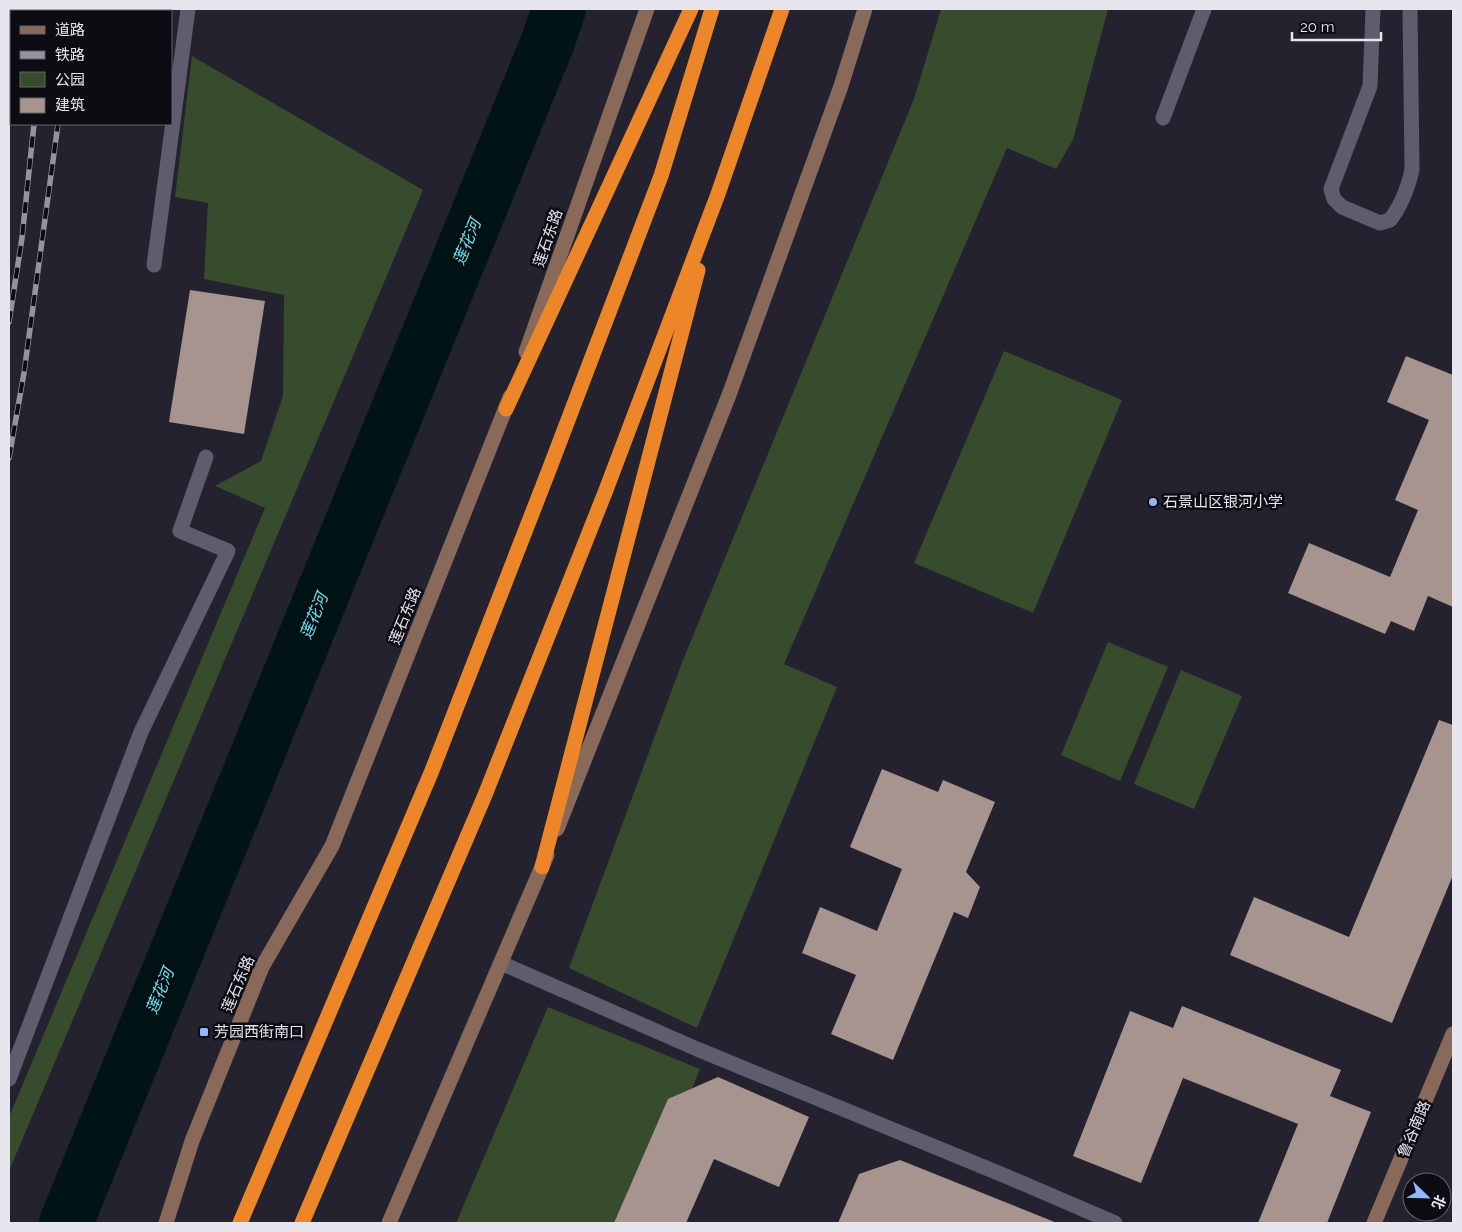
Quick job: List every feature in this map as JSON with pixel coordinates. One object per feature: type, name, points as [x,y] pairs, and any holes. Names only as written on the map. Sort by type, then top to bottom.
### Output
[{"type":"highway","points":[[506,409],[691,9]]},
{"type":"highway","points":[[240,1223],[431,773],[546,480],[661,176],[712,9]]},
{"type":"highway","points":[[302,1223],[488,786],[606,490],[718,194],[782,9]]},
{"type":"highway","points":[[542,867],[718,194]]},
{"type":"street","points":[[154,265],[188,9]]},
{"type":"street","name":"莲石东路","points":[[166,1223],[192,1142],[262,967],[332,846],[506,409],[647,9]]},
{"type":"street","points":[[389,1223],[542,867],[729,395],[840,86],[864,9]]},
{"type":"street","points":[[1164,118],[1204,9]]},
{"type":"street","points":[[1373,9],[1370,86],[1331,189],[1334,199],[1342,207],[1380,223],[1390,220],[1396,213],[1409,183],[1412,170],[1410,9]]},
{"type":"street","points":[[9,1079],[141,732],[228,552],[180,531],[206,457]]},
{"type":"street","points":[[501,963],[697,1048],[1008,1176],[1115,1223]]},
{"type":"street","name":"鲁谷南路","points":[[1374,1223],[1453,1034]]},
{"type":"green space","points":[[941,9],[1108,9],[1073,140],[1056,169],[1007,148],[784,664],[837,687],[697,1028],[569,968],[683,660],[914,99]]},
{"type":"green space","points":[[192,56],[423,190],[9,1171],[9,1117],[265,508],[215,486],[261,461],[283,396],[284,295],[204,279],[208,203],[175,197]]},
{"type":"green space","points":[[1004,351],[1122,400],[1033,613],[914,563]]},
{"type":"green space","points":[[1108,642],[1168,667],[1120,781],[1061,755]]},
{"type":"green space","points":[[1181,670],[1242,696],[1194,809],[1134,784]]},
{"type":"green space","points":[[548,1007],[700,1069],[636,1223],[456,1223]]},
{"type":"building","points":[[190,290],[265,301],[244,434],[169,422]]},
{"type":"building","points":[[1406,356],[1453,375],[1453,607],[1428,596],[1414,631],[1391,621],[1385,634],[1288,593],[1309,543],[1390,577],[1418,510],[1395,500],[1429,420],[1387,402]]},
{"type":"building","points":[[1439,720],[1453,725],[1453,875],[1392,1023],[1230,955],[1254,897],[1349,937]]},
{"type":"building","points":[[882,769],[938,792],[943,780],[995,802],[966,872],[980,887],[968,918],[954,912],[893,1060],[831,1034],[856,975],[802,953],[820,907],[877,931],[902,869],[850,847]]},
{"type":"building","points":[[1182,1006],[1341,1070],[1330,1096],[1371,1112],[1327,1223],[1258,1223],[1298,1124],[1183,1078],[1141,1183],[1073,1156],[1130,1011],[1173,1028]]},
{"type":"building","points":[[718,1077],[809,1117],[779,1187],[714,1159],[686,1223],[614,1223],[668,1099]]},
{"type":"building","points":[[900,1160],[1057,1223],[838,1223],[859,1174]]},
{"type":"waterway","name":"莲花河","points":[[66,1223],[547,44],[559,9]]},
{"type":"railway","points":[[9,322],[22,238],[34,125]]},
{"type":"railway","points":[[9,458],[24,373],[58,125]]},
{"type":"place","name":"石景山区银河小学","points":[[1153,502]]},
{"type":"place","name":"芳园西街南口","points":[[204,1032]]}]
